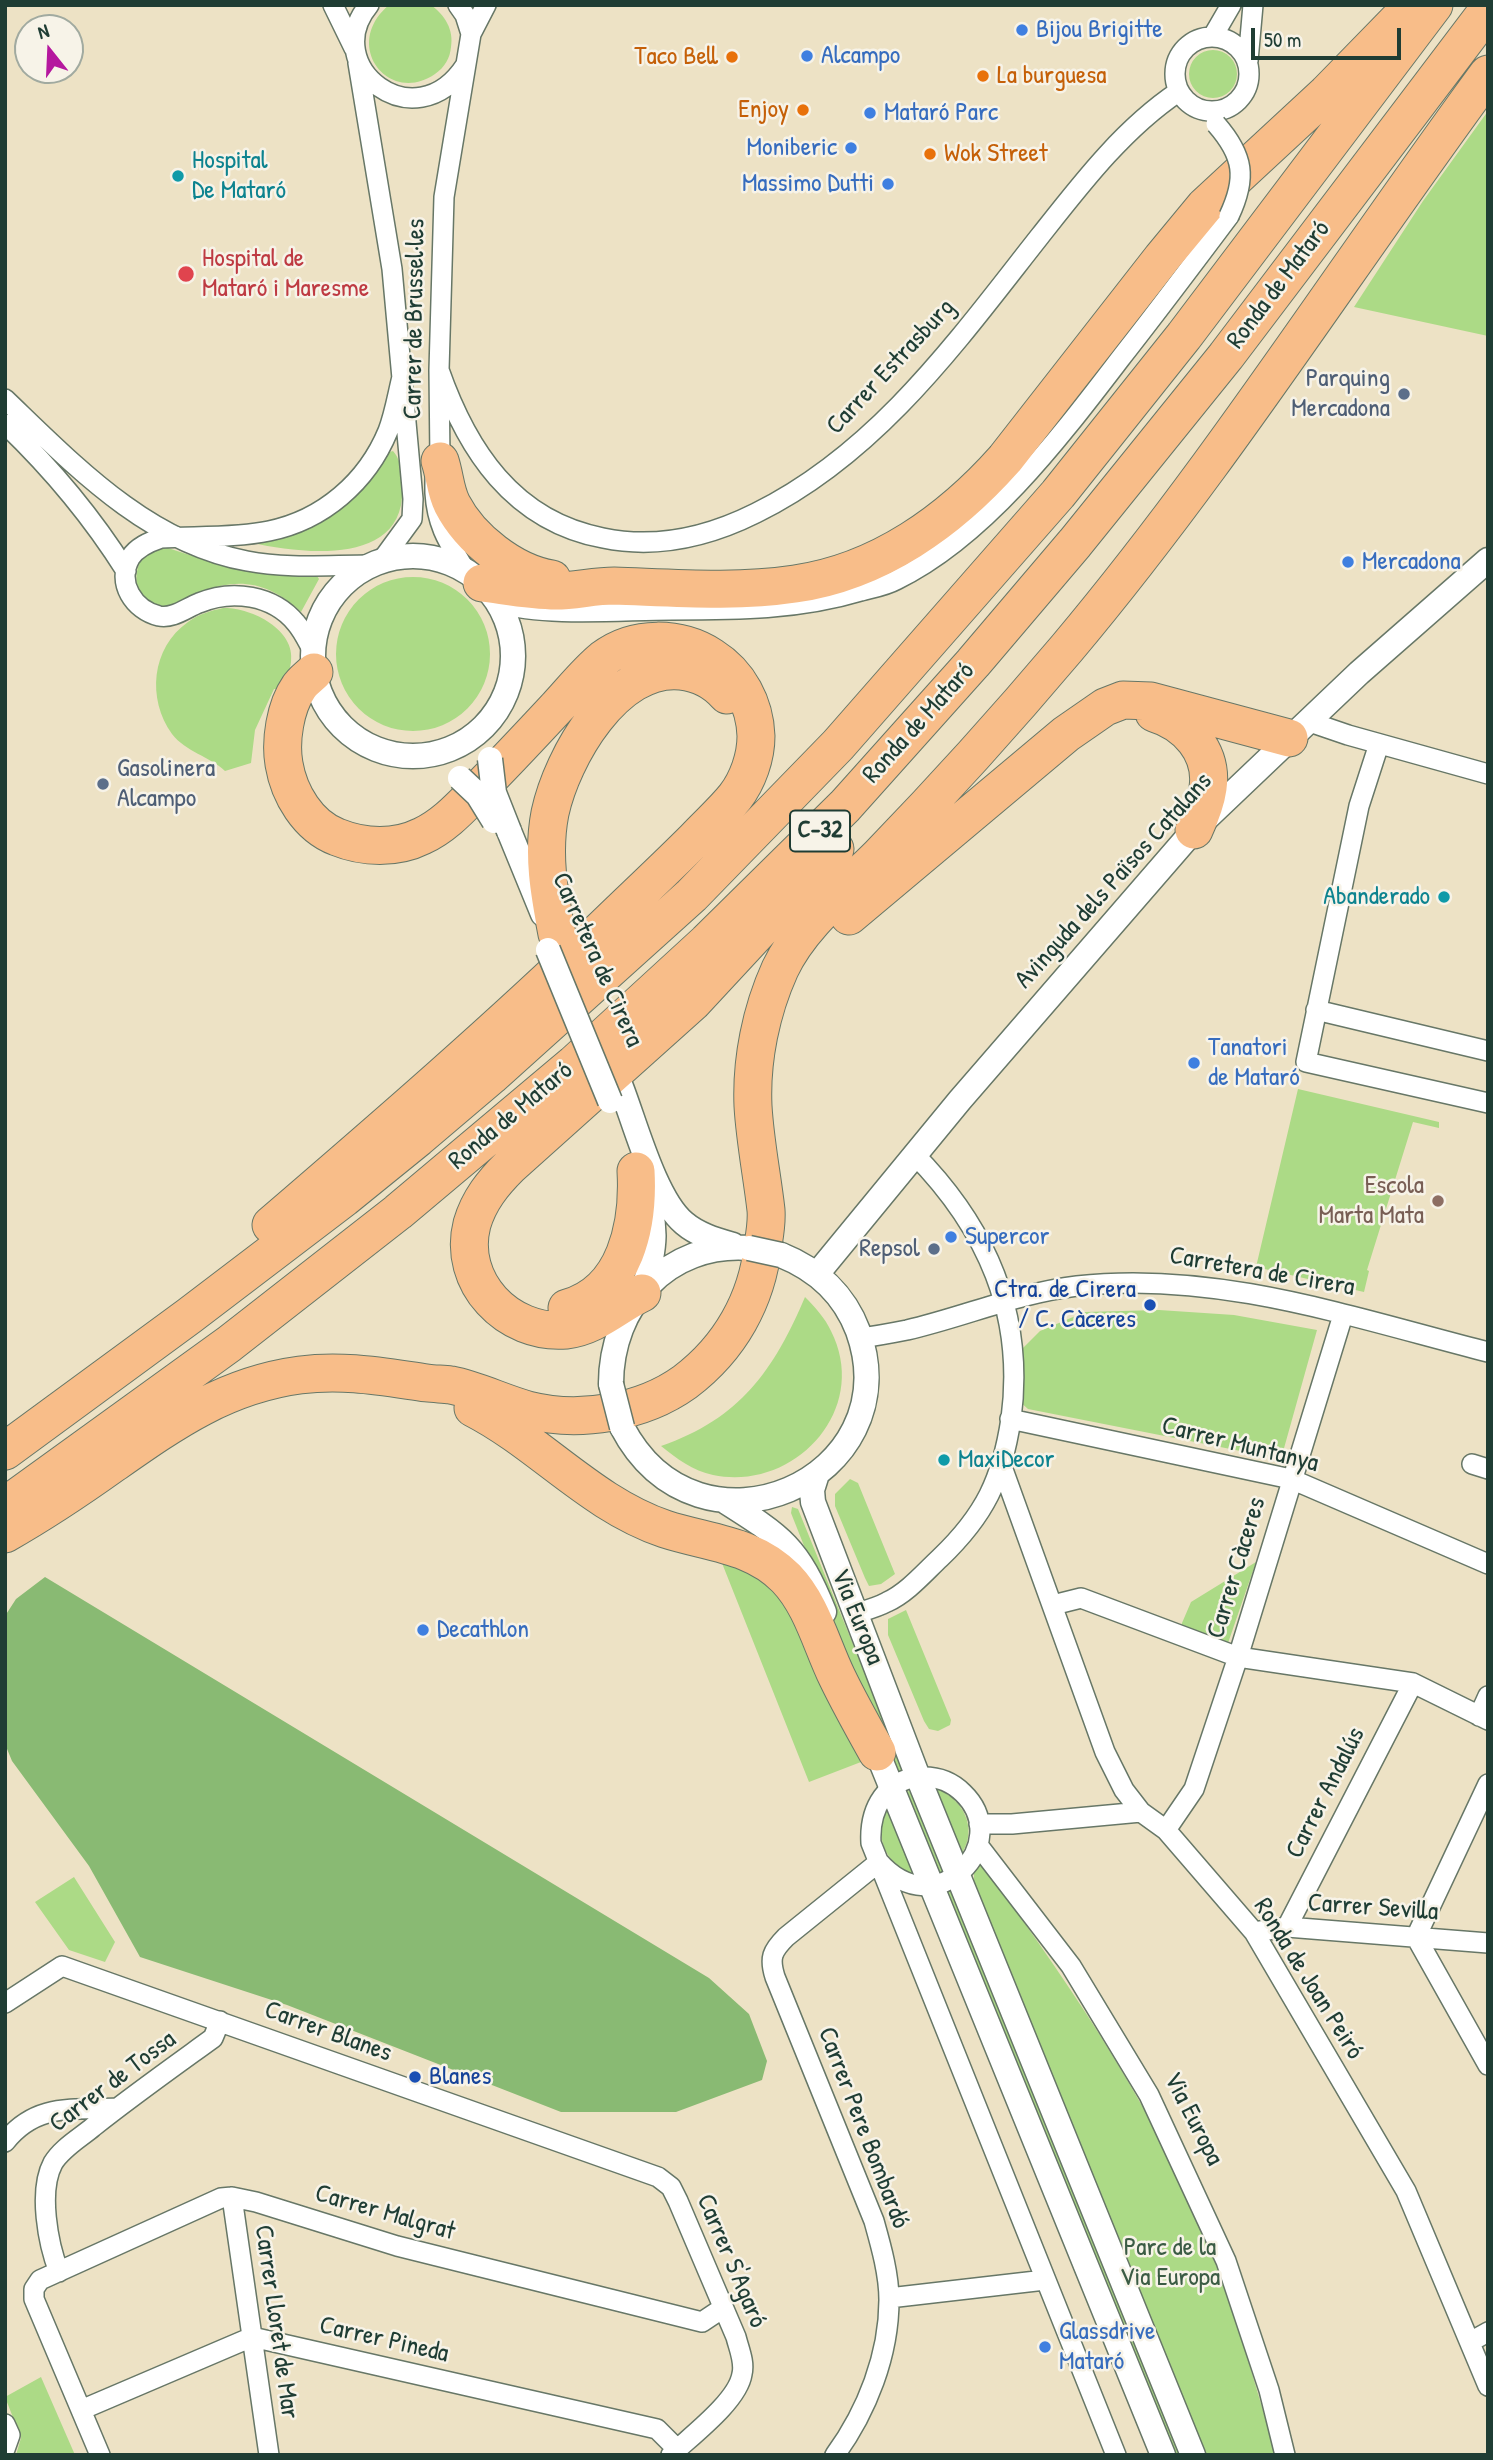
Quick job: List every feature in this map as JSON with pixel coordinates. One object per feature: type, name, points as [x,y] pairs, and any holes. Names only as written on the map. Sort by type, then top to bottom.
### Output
[{"type":"highway","points":[[440,461],[448,494],[464,521],[487,546],[535,575],[591,586],[699,589],[796,584],[843,572],[889,553],[933,526],[979,489],[1205,206],[1327,93],[1413,5]]},
{"type":"highway","name":"Ronda de Mataró","points":[[5,1451],[189,1316],[418,1138],[692,895],[838,745],[1058,494],[1184,336],[1434,5]]},
{"type":"highway","name":"Ronda de Mataró","points":[[5,1506],[229,1345],[345,1254],[573,1064],[707,942],[845,806],[973,663],[1075,543],[1226,356],[1488,10]]},
{"type":"highway","points":[[5,1534],[52,1507],[181,1417],[234,1392],[273,1380],[324,1373],[382,1375],[429,1384],[452,1385],[537,1412],[571,1416],[630,1408],[672,1390],[722,1348],[747,1306],[761,1268],[766,1220],[756,1139],[753,1084],[762,1020],[781,967],[810,925],[933,799],[1101,608],[1234,433],[1488,74]]},
{"type":"highway","points":[[643,1291],[584,1326],[535,1329],[508,1317],[487,1295],[474,1268],[471,1254],[470,1238],[477,1212],[493,1183],[693,1002],[844,839],[1098,550],[1195,420],[1226,356]]},
{"type":"highway","points":[[482,585],[558,591],[591,586]]},
{"type":"highway","points":[[5,1431],[67,1381],[237,1254],[527,1001],[734,797],[750,768],[756,745],[754,716],[744,690],[723,664],[689,646],[649,641],[617,651],[604,659],[511,757],[440,825],[405,843],[377,846],[345,841],[322,828],[303,810],[289,783],[282,755],[289,708],[313,661]]},
{"type":"highway","points":[[527,1001],[543,974],[658,862],[712,804],[729,781],[741,751],[740,726],[731,700],[715,683],[691,672],[678,671],[656,673],[642,678],[617,695],[587,731],[555,795],[547,835],[547,884],[556,942]]},
{"type":"highway","points":[[771,993],[827,934],[1022,771],[1105,707],[1124,700],[1151,701],[1298,730]]},
{"type":"highway","points":[[1022,771],[1044,766],[1116,712],[1147,711],[1166,716],[1187,731],[1204,757],[1208,786],[1194,830]]},
{"type":"highway","points":[[549,1131],[532,1162],[495,1207],[485,1240],[488,1264],[495,1278],[503,1289],[525,1305],[549,1311],[571,1306],[590,1298],[606,1283],[627,1249],[634,1230],[638,1203],[636,1171]]},
{"type":"highway","points":[[429,1384],[449,1398],[474,1409],[518,1435],[583,1486],[624,1512],[664,1528],[752,1553],[774,1568],[787,1579],[805,1602],[837,1677],[877,1752]]},
{"type":"street","points":[[333,5],[366,75],[380,89],[398,97],[425,97],[442,91],[456,80],[467,63]]},
{"type":"street","points":[[357,57],[355,33],[361,14],[369,5]]},
{"type":"street","points":[[458,5],[465,15],[471,34]]},
{"type":"street","points":[[471,34],[486,5]]},
{"type":"street","points":[[1213,36],[1231,5]]},
{"type":"street","points":[[1212,118],[1236,103],[1246,91],[1250,76],[1248,61],[1253,5]]},
{"type":"street","name":"Carrer de Brussel·les","points":[[471,34],[444,197],[439,370],[440,461],[435,470],[436,513],[441,528],[482,585]]},
{"type":"street","points":[[5,399],[72,464],[108,493],[174,537],[213,553],[273,565],[376,563],[416,555],[441,560],[482,585],[534,609],[737,611],[801,606],[837,598],[895,581],[950,546],[985,517],[1074,418],[1229,216],[1241,182],[1239,163],[1232,141],[1212,118],[1190,105],[1178,92],[1174,79],[1175,66],[1180,54],[1189,44],[1200,38],[1213,36],[1228,40],[1240,48],[1248,61]]},
{"type":"street","name":"Carrer de Brussel·les","points":[[357,57],[392,269],[413,499],[412,519],[376,563]]},
{"type":"street","name":"Carrer Estrasburg","points":[[439,370],[450,404],[471,443],[509,491],[549,521],[589,536],[635,542],[698,537],[725,528],[773,505],[828,469],[866,439],[951,349],[1065,203],[1110,151],[1178,92]]},
{"type":"street","name":"Carrer de Brussel·les","points":[[174,537],[267,532],[314,515],[337,500],[374,458],[388,429],[403,373]]},
{"type":"street","points":[[5,424],[64,485],[109,543],[126,571]]},
{"type":"street","points":[[174,537],[147,543],[129,559],[124,580],[132,598],[148,611],[169,616],[207,599],[243,595],[256,597],[276,606],[297,624],[313,661]]},
{"type":"street","name":"Avinguda dels Països Catalans","points":[[817,1274],[914,1154],[1194,830],[1298,730],[1488,560]]},
{"type":"street","points":[[376,563],[354,575],[329,600],[315,633],[313,661],[317,686],[330,712],[361,742],[390,753],[435,753],[475,734],[496,712],[509,684],[514,654],[510,628],[482,585]]},
{"type":"street","name":"Carretera de Cirera","points":[[505,835],[494,793],[490,759],[495,734],[520,676],[518,657],[514,654]]},
{"type":"street","points":[[1298,730],[1379,744],[1488,774]]},
{"type":"street","name":"Carretera de Cirera","points":[[361,742],[379,757],[440,767],[470,786],[485,805],[505,835],[556,942],[615,1094],[663,1195],[682,1221],[695,1231],[747,1248]]},
{"type":"street","points":[[1379,744],[1359,806],[1306,1062],[1488,1103]]},
{"type":"street","points":[[1317,1010],[1488,1051]]},
{"type":"street","name":"Carretera de Cirera","points":[[615,1094],[655,1230],[653,1255],[643,1291]]},
{"type":"street","points":[[857,1613],[889,1602],[919,1578],[958,1541],[992,1494],[1008,1440],[1015,1394],[1012,1328],[989,1259],[974,1229],[951,1195],[914,1154]]},
{"type":"street","points":[[747,1248],[781,1255],[817,1274],[830,1286],[848,1310],[860,1338],[866,1371],[857,1421],[841,1450],[817,1474],[796,1487],[774,1496],[741,1502],[725,1501],[683,1489],[658,1473],[637,1452],[622,1427],[613,1399],[611,1370],[615,1340],[627,1313],[657,1276],[690,1257],[717,1250],[747,1248]]},
{"type":"street","name":"Carretera de Cirera","points":[[860,1338],[908,1330],[1004,1301],[1074,1287],[1123,1282],[1167,1282],[1223,1289],[1343,1315],[1488,1352]]},
{"type":"street","name":"Carrer Càceres","points":[[1166,1830],[1194,1789],[1238,1657],[1343,1315]]},
{"type":"street","name":"Carrer Muntanya","points":[[1010,1419],[1291,1479],[1488,1564]]},
{"type":"street","name":"Ronda de Joan Peiró","points":[[1001,1464],[1105,1752],[1124,1790],[1141,1812],[1166,1830],[1254,1932],[1406,2191],[1488,2386]]},
{"type":"street","name":"Via Europa","points":[[817,1474],[812,1490],[813,1502],[918,1777],[1193,2455]]},
{"type":"street","name":"Via Europa","points":[[725,1501],[771,1530],[802,1563],[810,1578],[841,1651],[877,1752],[1163,2455]]},
{"type":"street","points":[[1053,1605],[1081,1598],[1238,1657],[1412,1683],[1484,1718],[1488,1696]]},
{"type":"street","name":"Carrer Andalús","points":[[1286,1927],[1412,1683]]},
{"type":"street","points":[[879,1862],[905,1883],[932,1886],[958,1875],[971,1861],[978,1845],[979,1824],[975,1809],[960,1790],[937,1779],[918,1777],[892,1787],[879,1801],[872,1816],[871,1843],[1113,2447],[1095,2455]]},
{"type":"street","points":[[1488,1784],[1416,1937],[1488,2065]]},
{"type":"street","points":[[979,1824],[1012,1824],[1141,1812]]},
{"type":"street","name":"Via Europa","points":[[978,1845],[1071,1966],[1149,2095],[1226,2261],[1269,2390],[1285,2455]]},
{"type":"street","name":"Carrer Pere Bombardó","points":[[835,2455],[857,2421],[871,2392],[887,2330],[889,2298],[883,2254],[874,2221],[771,1965],[771,1955],[786,1937],[879,1862]]},
{"type":"street","name":"Carrer Sevilla","points":[[1254,1932],[1286,1927],[1488,1943]]},
{"type":"street","name":"Carrer Blanes","points":[[5,2003],[62,1966],[641,2170]]},
{"type":"street","name":"Carrer de Tossa","points":[[59,2272],[51,2251],[46,2185],[54,2163],[64,2150],[117,2108],[214,2038],[220,2021]]},
{"type":"street","points":[[5,2142],[19,2126],[35,2116],[55,2111],[117,2108]]},
{"type":"street","name":"Carrer S'Agaró","points":[[641,2170],[658,2177],[671,2188],[742,2358],[743,2374],[736,2390],[674,2452]]},
{"type":"street","points":[[100,2455],[34,2299],[34,2289],[40,2280],[221,2198],[232,2197]]},
{"type":"street","name":"Carrer Malgrat","points":[[232,2197],[397,2246],[702,2322],[723,2308]]},
{"type":"street","name":"Carrer Lloret de Mar","points":[[232,2197],[269,2455]]},
{"type":"street","points":[[889,2298],[1045,2280]]},
{"type":"street","points":[[1470,2342],[1488,2332]]},
{"type":"street","points":[[81,2410],[252,2337]]},
{"type":"street","name":"Carrer Pineda","points":[[252,2337],[657,2429],[674,2452]]},
{"type":"street","points":[[5,2424],[10,2435],[5,2449]]},
{"type":"green space","points":[[389,5],[431,5],[444,18],[452,41],[448,59],[435,74],[418,82],[402,82],[388,77],[377,66],[370,53],[369,37],[375,21]]},
{"type":"green space","points":[[1213,50],[1230,57],[1237,74],[1230,91],[1213,98],[1196,91],[1189,74],[1196,57]]},
{"type":"green space","points":[[1488,111],[1488,336],[1354,307],[1423,201]]},
{"type":"green space","points":[[393,451],[402,473],[402,498],[396,520],[383,535],[364,545],[343,550],[295,550],[253,543],[285,537],[330,516],[356,496],[385,456]]},
{"type":"green space","points":[[168,548],[241,568],[317,576],[319,579],[301,612],[268,590],[236,584],[204,591],[169,609],[145,597],[140,592],[136,577],[141,559],[155,550]]},
{"type":"green space","points":[[413,577],[442,583],[467,600],[484,625],[490,654],[484,683],[467,708],[442,725],[413,731],[384,725],[359,708],[342,683],[336,654],[342,625],[359,600],[384,583]]},
{"type":"green space","points":[[223,608],[246,611],[269,622],[279,630],[291,650],[289,672],[282,689],[274,689],[255,730],[251,763],[225,771],[184,745],[172,734],[164,720],[156,690],[160,660],[176,633],[196,617]]},
{"type":"green space","points":[[1298,1089],[1439,1122],[1439,1128],[1413,1122],[1367,1270],[1369,1271],[1364,1292],[1256,1267]]},
{"type":"green space","points":[[805,1297],[829,1326],[841,1361],[841,1389],[833,1416],[817,1439],[796,1458],[771,1471],[743,1477],[713,1475],[699,1470],[661,1446],[712,1422],[751,1389],[781,1347]]},
{"type":"green space","points":[[1159,1310],[1234,1315],[1317,1330],[1281,1459],[1028,1409],[1018,1400],[1022,1349],[1040,1331],[1085,1312]]},
{"type":"green space","points":[[850,1479],[858,1483],[895,1574],[881,1584],[869,1586],[835,1506],[835,1494]]},
{"type":"green space","points":[[792,1507],[798,1509],[903,1767],[904,1771],[900,1775],[845,1649],[791,1513]]},
{"type":"green space","points":[[716,1548],[797,1607],[861,1762],[809,1782]]},
{"type":"green space","points":[[1256,1562],[1227,1646],[1179,1630],[1191,1602]]},
{"type":"green space","points":[[45,1577],[709,1978],[749,2014],[767,2061],[762,2080],[676,2112],[561,2112],[287,2005],[140,1957],[89,1866],[12,1761],[5,1744],[5,1616],[16,1599]]},
{"type":"green space","points":[[906,1610],[951,1720],[950,1725],[938,1731],[929,1729],[924,1721],[888,1635],[888,1619]]},
{"type":"green space","points":[[937,1789],[954,1800],[965,1815],[968,1834],[962,1853],[934,1791]]},
{"type":"green space","points":[[906,1792],[913,1793],[944,1871],[940,1873],[936,1871]]},
{"type":"green space","points":[[887,1809],[915,1871],[912,1874],[895,1863],[884,1847],[881,1828]]},
{"type":"green space","name":"Parc de la Via Europa","points":[[978,1865],[992,1878],[1085,2012],[1167,2152],[1191,2201],[1221,2277],[1276,2455],[1202,2455],[974,1883],[974,1872]]},
{"type":"green space","points":[[74,1877],[115,1942],[105,1962],[69,1950],[35,1902]]},
{"type":"green space","points":[[949,1891],[1183,2455],[1175,2455],[946,1893]]},
{"type":"green space","points":[[41,2377],[75,2455],[16,2455],[21,2438],[5,2397]]},
{"type":"place","name":"Bijou Brigitte","points":[[1022,30]]},
{"type":"place","name":"Alcampo","points":[[807,56]]},
{"type":"place","name":"Taco Bell","points":[[732,57]]},
{"type":"place","name":"La burguesa","points":[[983,76]]},
{"type":"place","name":"Enjoy","points":[[803,110]]},
{"type":"place","name":"Mataró Parc","points":[[870,113]]},
{"type":"place","name":"Moniberic","points":[[851,148]]},
{"type":"place","name":"Wok Street","points":[[930,154]]},
{"type":"place","name":"Hospital De Mataró","points":[[178,176]]},
{"type":"place","name":"Massimo Dutti","points":[[888,184]]},
{"type":"place","name":"Hospital de Mataró i Maresme","points":[[186,274]]},
{"type":"place","name":"Parquing Mercadona","points":[[1404,394]]},
{"type":"place","name":"Mercadona","points":[[1348,562]]},
{"type":"place","name":"Gasolinera Alcampo","points":[[103,784]]},
{"type":"place","name":"Abanderado","points":[[1444,897]]},
{"type":"place","name":"Tanatori de Mataró","points":[[1194,1063]]},
{"type":"place","name":"Escola Marta Mata","points":[[1438,1201]]},
{"type":"place","name":"Supercor","points":[[951,1237]]},
{"type":"place","name":"Repsol","points":[[934,1249]]},
{"type":"place","name":"Ctra. de Cirera / C. Càceres","points":[[1150,1305]]},
{"type":"place","name":"MaxiDecor","points":[[944,1460]]},
{"type":"place","name":"Decathlon","points":[[423,1630]]},
{"type":"place","name":"Blanes","points":[[415,2077]]},
{"type":"place","name":"Glassdrive Mataró","points":[[1045,2347]]}]
